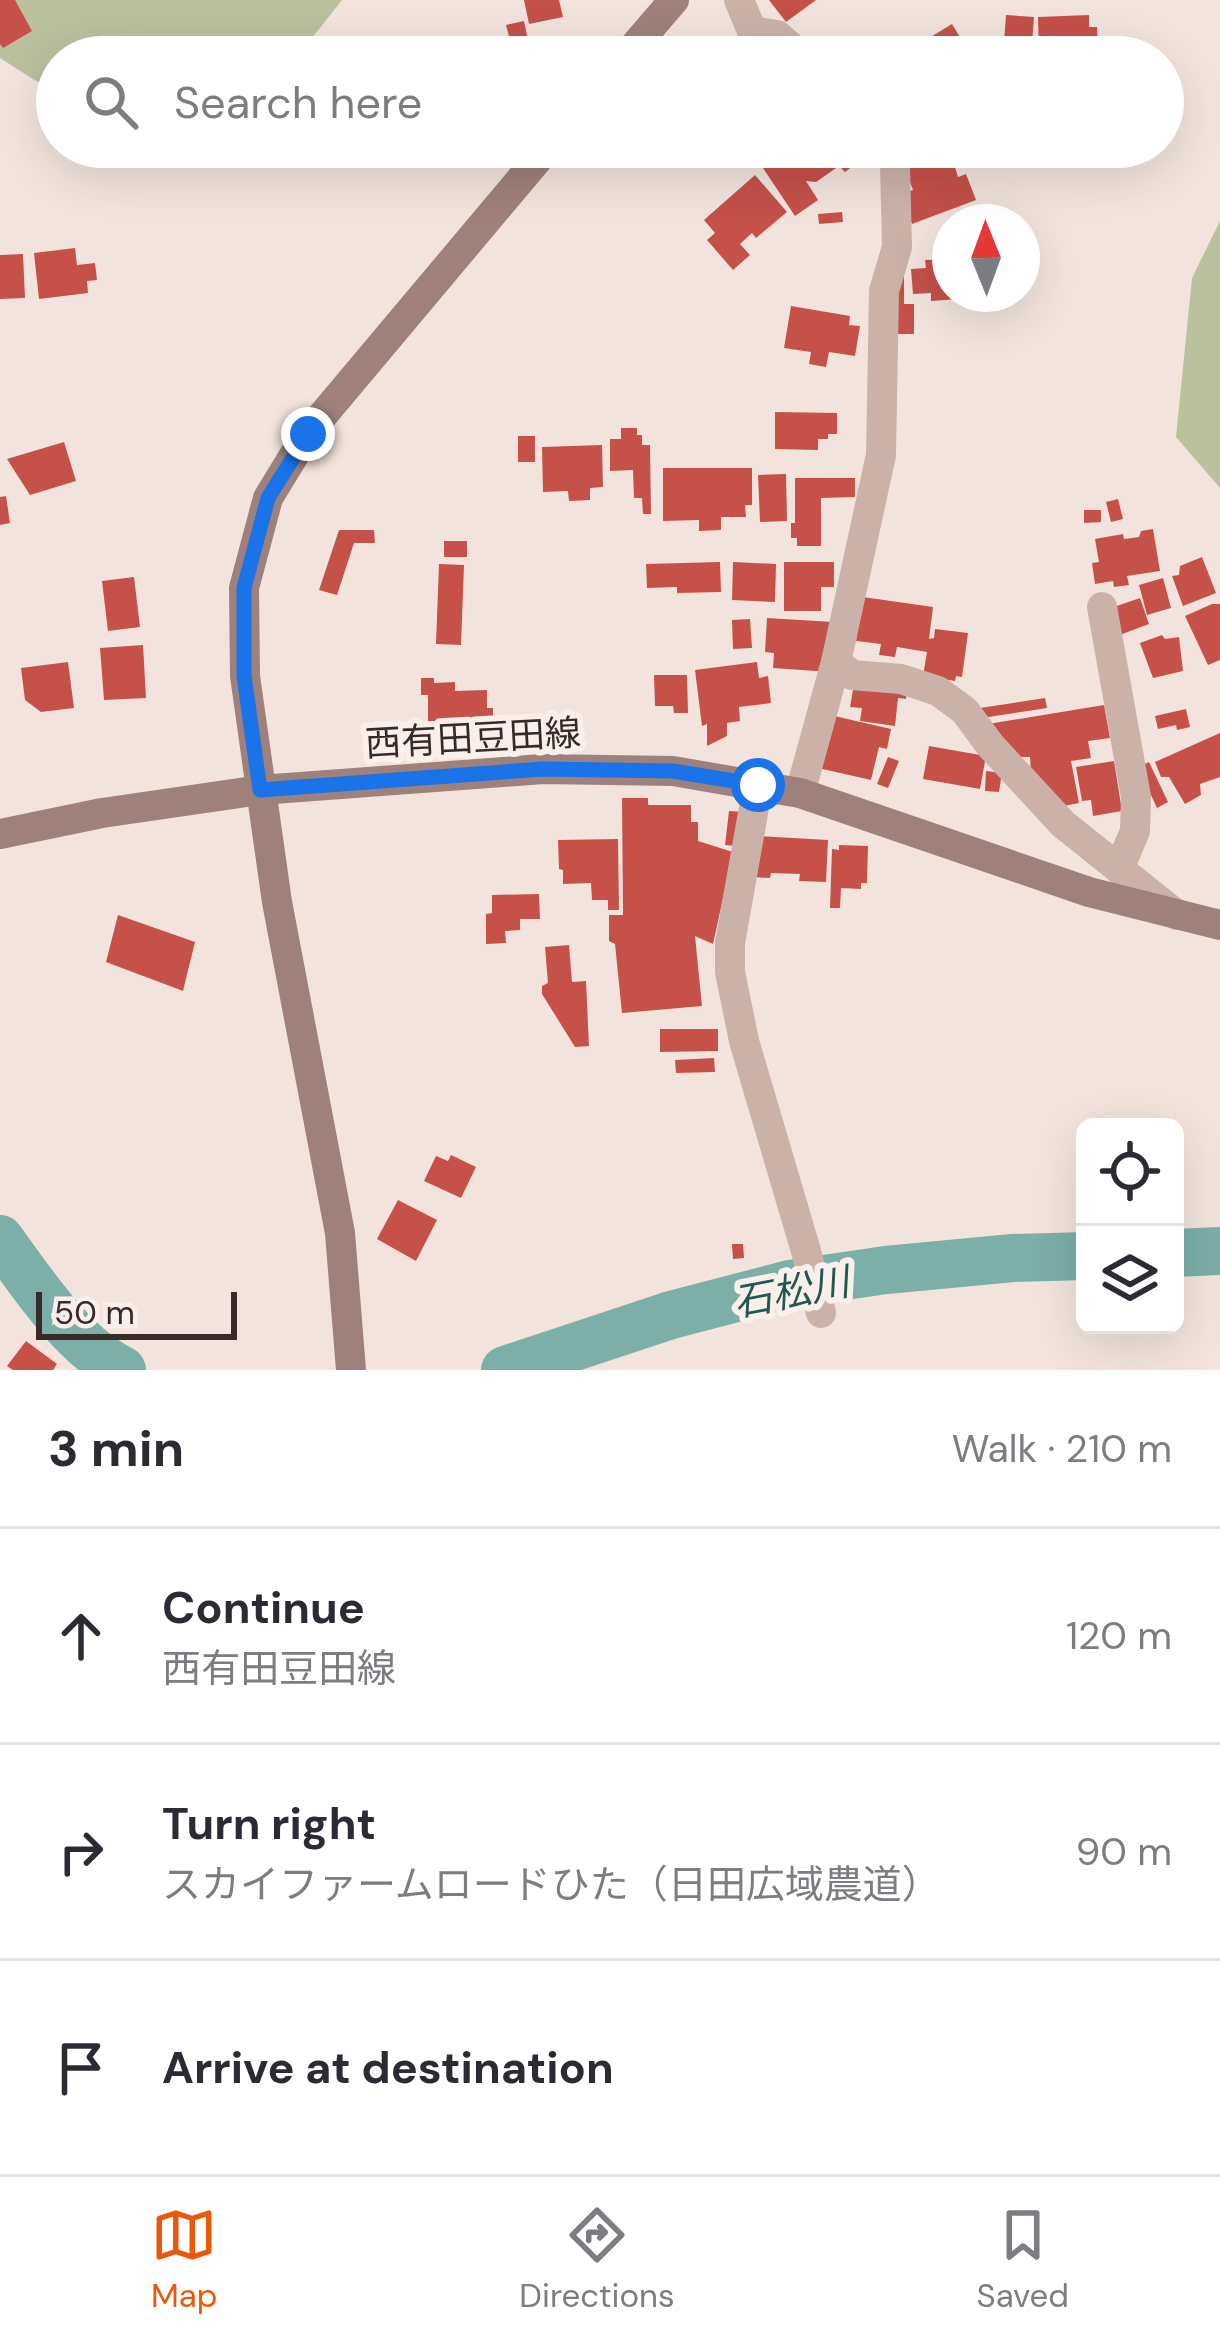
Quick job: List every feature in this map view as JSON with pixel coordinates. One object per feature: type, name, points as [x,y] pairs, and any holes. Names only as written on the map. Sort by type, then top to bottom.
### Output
[{"type":"street","points":[[643,36],[674,0]]},
{"type":"street","points":[[739,0],[752,31],[778,36]]},
{"type":"street","points":[[350,1370],[340,1233],[277,902],[244,676],[244,588],[268,498],[308,434],[530,168]]},
{"type":"street","points":[[800,793],[836,662],[880,455],[884,291],[897,248],[895,168]]},
{"type":"street","points":[[1102,607],[1136,797],[1135,831],[1119,869]]},
{"type":"street","points":[[836,662],[852,674],[901,679],[938,692],[964,711],[1063,824],[1179,916]]},
{"type":"street","name":"西有田豆田線","points":[[0,834],[102,813],[260,790],[543,769],[673,771],[800,793],[1089,892],[1220,925]]},
{"type":"street","points":[[758,785],[730,943],[730,972],[744,1041],[821,1313]]},
{"type":"green space","points":[[0,0],[342,0],[314,36],[36,36],[36,81],[0,58]]},
{"type":"green space","points":[[1220,221],[1220,488],[1176,437],[1192,278]]},
{"type":"building","points":[[0,0],[15,0],[32,31],[3,48],[0,44]]},
{"type":"building","points":[[524,0],[559,0],[563,17],[529,24]]},
{"type":"building","points":[[769,0],[816,0],[786,22]]},
{"type":"building","points":[[1006,15],[1034,17],[1033,36],[1004,36]]},
{"type":"building","points":[[1089,15],[1089,27],[1097,27],[1097,36],[1038,36],[1038,17]]},
{"type":"building","points":[[524,21],[527,36],[509,36],[506,25]]},
{"type":"building","points":[[952,24],[959,36],[932,36]]},
{"type":"building","points":[[763,168],[836,168],[816,182],[806,181],[818,200],[795,216]]},
{"type":"building","points":[[905,168],[955,168],[958,177],[966,174],[976,200],[932,204],[932,216],[912,224],[901,194],[913,190]]},
{"type":"building","points":[[755,175],[787,212],[756,238],[752,233],[740,244],[750,255],[733,270],[707,240],[715,233],[704,220]]},
{"type":"building","points":[[842,212],[843,222],[819,224],[818,214]]},
{"type":"building","points":[[75,248],[77,265],[95,263],[97,280],[87,281],[88,293],[39,299],[34,253]]},
{"type":"building","points":[[23,254],[25,298],[0,299],[0,255]]},
{"type":"building","points":[[925,260],[932,260],[932,301],[931,293],[913,294],[911,269],[926,268]]},
{"type":"building","points":[[904,268],[904,304],[914,304],[914,334],[890,334]]},
{"type":"building","points":[[791,306],[850,316],[849,325],[860,326],[855,356],[829,352],[826,367],[809,364],[811,352],[784,348]]},
{"type":"building","points":[[775,412],[837,413],[837,434],[818,439],[818,450],[775,449]]},
{"type":"building","points":[[621,428],[637,428],[642,445],[650,445],[651,514],[643,514],[642,498],[634,498],[633,470],[610,471],[610,439],[621,439]]},
{"type":"building","points":[[518,436],[535,436],[535,462],[518,462]]},
{"type":"building","points":[[64,442],[76,481],[30,495],[7,459]]},
{"type":"building","points":[[602,445],[603,487],[590,488],[590,500],[569,501],[568,491],[543,492],[542,447]]},
{"type":"building","points":[[663,468],[752,468],[752,505],[745,505],[746,517],[721,517],[721,530],[699,531],[699,520],[663,521]]},
{"type":"building","points":[[786,474],[787,521],[760,522],[758,475]]},
{"type":"building","points":[[795,478],[855,478],[855,497],[821,498],[821,546],[797,546],[797,538],[791,538]]},
{"type":"building","points":[[6,496],[10,523],[0,525],[0,497]]},
{"type":"building","points":[[1118,499],[1123,519],[1111,522],[1106,502]]},
{"type":"building","points":[[1084,510],[1101,510],[1101,522],[1084,523]]},
{"type":"building","points":[[1153,529],[1160,571],[1127,576],[1129,585],[1095,584],[1092,563],[1099,562],[1095,539],[1123,534],[1124,539],[1139,537],[1141,531]]},
{"type":"building","points":[[339,530],[374,530],[375,543],[354,543],[337,595],[319,590]]},
{"type":"building","points":[[444,541],[467,541],[467,557],[444,557]]},
{"type":"building","points":[[1202,557],[1216,593],[1183,606],[1172,576],[1179,575],[1180,566]]},
{"type":"building","points":[[720,562],[721,592],[647,588],[646,564]]},
{"type":"building","points":[[733,562],[776,564],[775,602],[732,600]]},
{"type":"building","points":[[784,562],[834,562],[834,587],[821,587],[821,611],[784,611]]},
{"type":"building","points":[[439,564],[464,565],[461,645],[436,644]]},
{"type":"building","points":[[134,577],[140,627],[108,631],[102,581]]},
{"type":"building","points":[[1163,578],[1171,608],[1147,615],[1139,585]]},
{"type":"building","points":[[863,597],[933,607],[929,639],[934,638],[935,629],[968,633],[962,677],[956,676],[955,681],[923,676],[927,652],[897,647],[895,657],[879,655],[881,644],[856,641]]},
{"type":"building","points":[[1140,598],[1149,624],[1112,638],[1111,608]]},
{"type":"building","points":[[1220,604],[1220,660],[1208,665],[1185,616]]},
{"type":"building","points":[[767,618],[833,622],[830,672],[773,668],[774,653],[765,652]]},
{"type":"building","points":[[750,619],[752,648],[733,649],[732,620]]},
{"type":"building","points":[[1162,635],[1165,639],[1179,637],[1183,671],[1153,678],[1140,643]]},
{"type":"building","points":[[143,645],[146,698],[104,700],[100,648]]},
{"type":"building","points":[[68,662],[74,708],[41,712],[25,700],[21,668]]},
{"type":"building","points":[[757,662],[759,678],[768,676],[771,703],[739,707],[740,721],[727,723],[727,736],[707,746],[695,670]]},
{"type":"building","points":[[654,675],[687,675],[688,713],[674,713],[673,706],[655,706]]},
{"type":"building","points":[[421,678],[455,682],[455,691],[487,690],[493,722],[479,722],[479,729],[428,730],[428,695],[421,695]]},
{"type":"building","points":[[854,684],[907,692],[906,699],[898,698],[895,726],[860,721],[862,708],[850,707]]},
{"type":"building","points":[[1045,698],[1047,708],[982,718],[980,708]]},
{"type":"building","points":[[1104,705],[1110,738],[1088,741],[1091,758],[1071,761],[1079,803],[1058,807],[1031,774],[1030,757],[1016,757],[988,724]]},
{"type":"building","points":[[1186,709],[1190,727],[1158,729],[1155,716]]},
{"type":"building","points":[[830,715],[891,729],[887,749],[879,747],[871,780],[818,768]]},
{"type":"building","points":[[1220,733],[1220,777],[1200,784],[1201,795],[1185,804],[1169,777],[1161,777],[1155,762]]},
{"type":"building","points":[[929,746],[986,756],[980,789],[923,779]]},
{"type":"building","points":[[888,757],[899,761],[888,788],[877,784]]},
{"type":"building","points":[[1114,761],[1122,811],[1093,816],[1091,800],[1082,801],[1076,767]]},
{"type":"building","points":[[1149,762],[1168,802],[1157,808],[1138,767]]},
{"type":"building","points":[[986,771],[1002,773],[999,792],[985,791]]},
{"type":"building","points":[[622,798],[648,798],[648,805],[691,805],[691,822],[698,822],[698,841],[733,852],[713,944],[695,936],[702,1006],[622,1013],[609,915],[623,915]]},
{"type":"building","points":[[729,811],[743,812],[739,846],[725,845]]},
{"type":"building","points":[[756,836],[828,840],[826,882],[799,881],[800,874],[754,877]]},
{"type":"building","points":[[618,839],[619,910],[608,910],[608,900],[592,900],[591,883],[563,884],[558,840]]},
{"type":"building","points":[[839,845],[868,846],[867,883],[861,883],[861,889],[841,888],[840,908],[830,908],[832,849],[839,850]]},
{"type":"building","points":[[539,894],[540,919],[520,919],[520,930],[505,931],[506,943],[486,944],[486,914],[492,913],[492,895]]},
{"type":"building","points":[[118,915],[195,942],[183,991],[106,962]]},
{"type":"building","points":[[569,945],[572,982],[586,981],[589,1046],[575,1047],[542,994],[542,986],[548,983],[545,947]]},
{"type":"building","points":[[660,1029],[718,1029],[718,1051],[660,1052]]},
{"type":"building","points":[[714,1058],[715,1072],[676,1073],[675,1060]]},
{"type":"building","points":[[451,1155],[476,1167],[461,1198],[424,1181],[436,1156],[448,1161]]},
{"type":"building","points":[[398,1200],[437,1220],[416,1261],[377,1239]]},
{"type":"building","points":[[732,1244],[743,1244],[744,1258],[733,1259]]},
{"type":"building","points":[[26,1341],[57,1364],[53,1370],[7,1366]]},
{"type":"waterway","name":"石松川","points":[[0,1239],[70,1330],[122,1370]]},
{"type":"waterway","name":"石松川","points":[[1184,1253],[1220,1251]]},
{"type":"waterway","name":"石松川","points":[[505,1370],[671,1315],[790,1284],[886,1270],[1076,1256]]},
{"type":"route","points":[[308,434],[268,498],[244,588],[244,676],[260,790],[543,769],[673,771],[758,785]]}]
